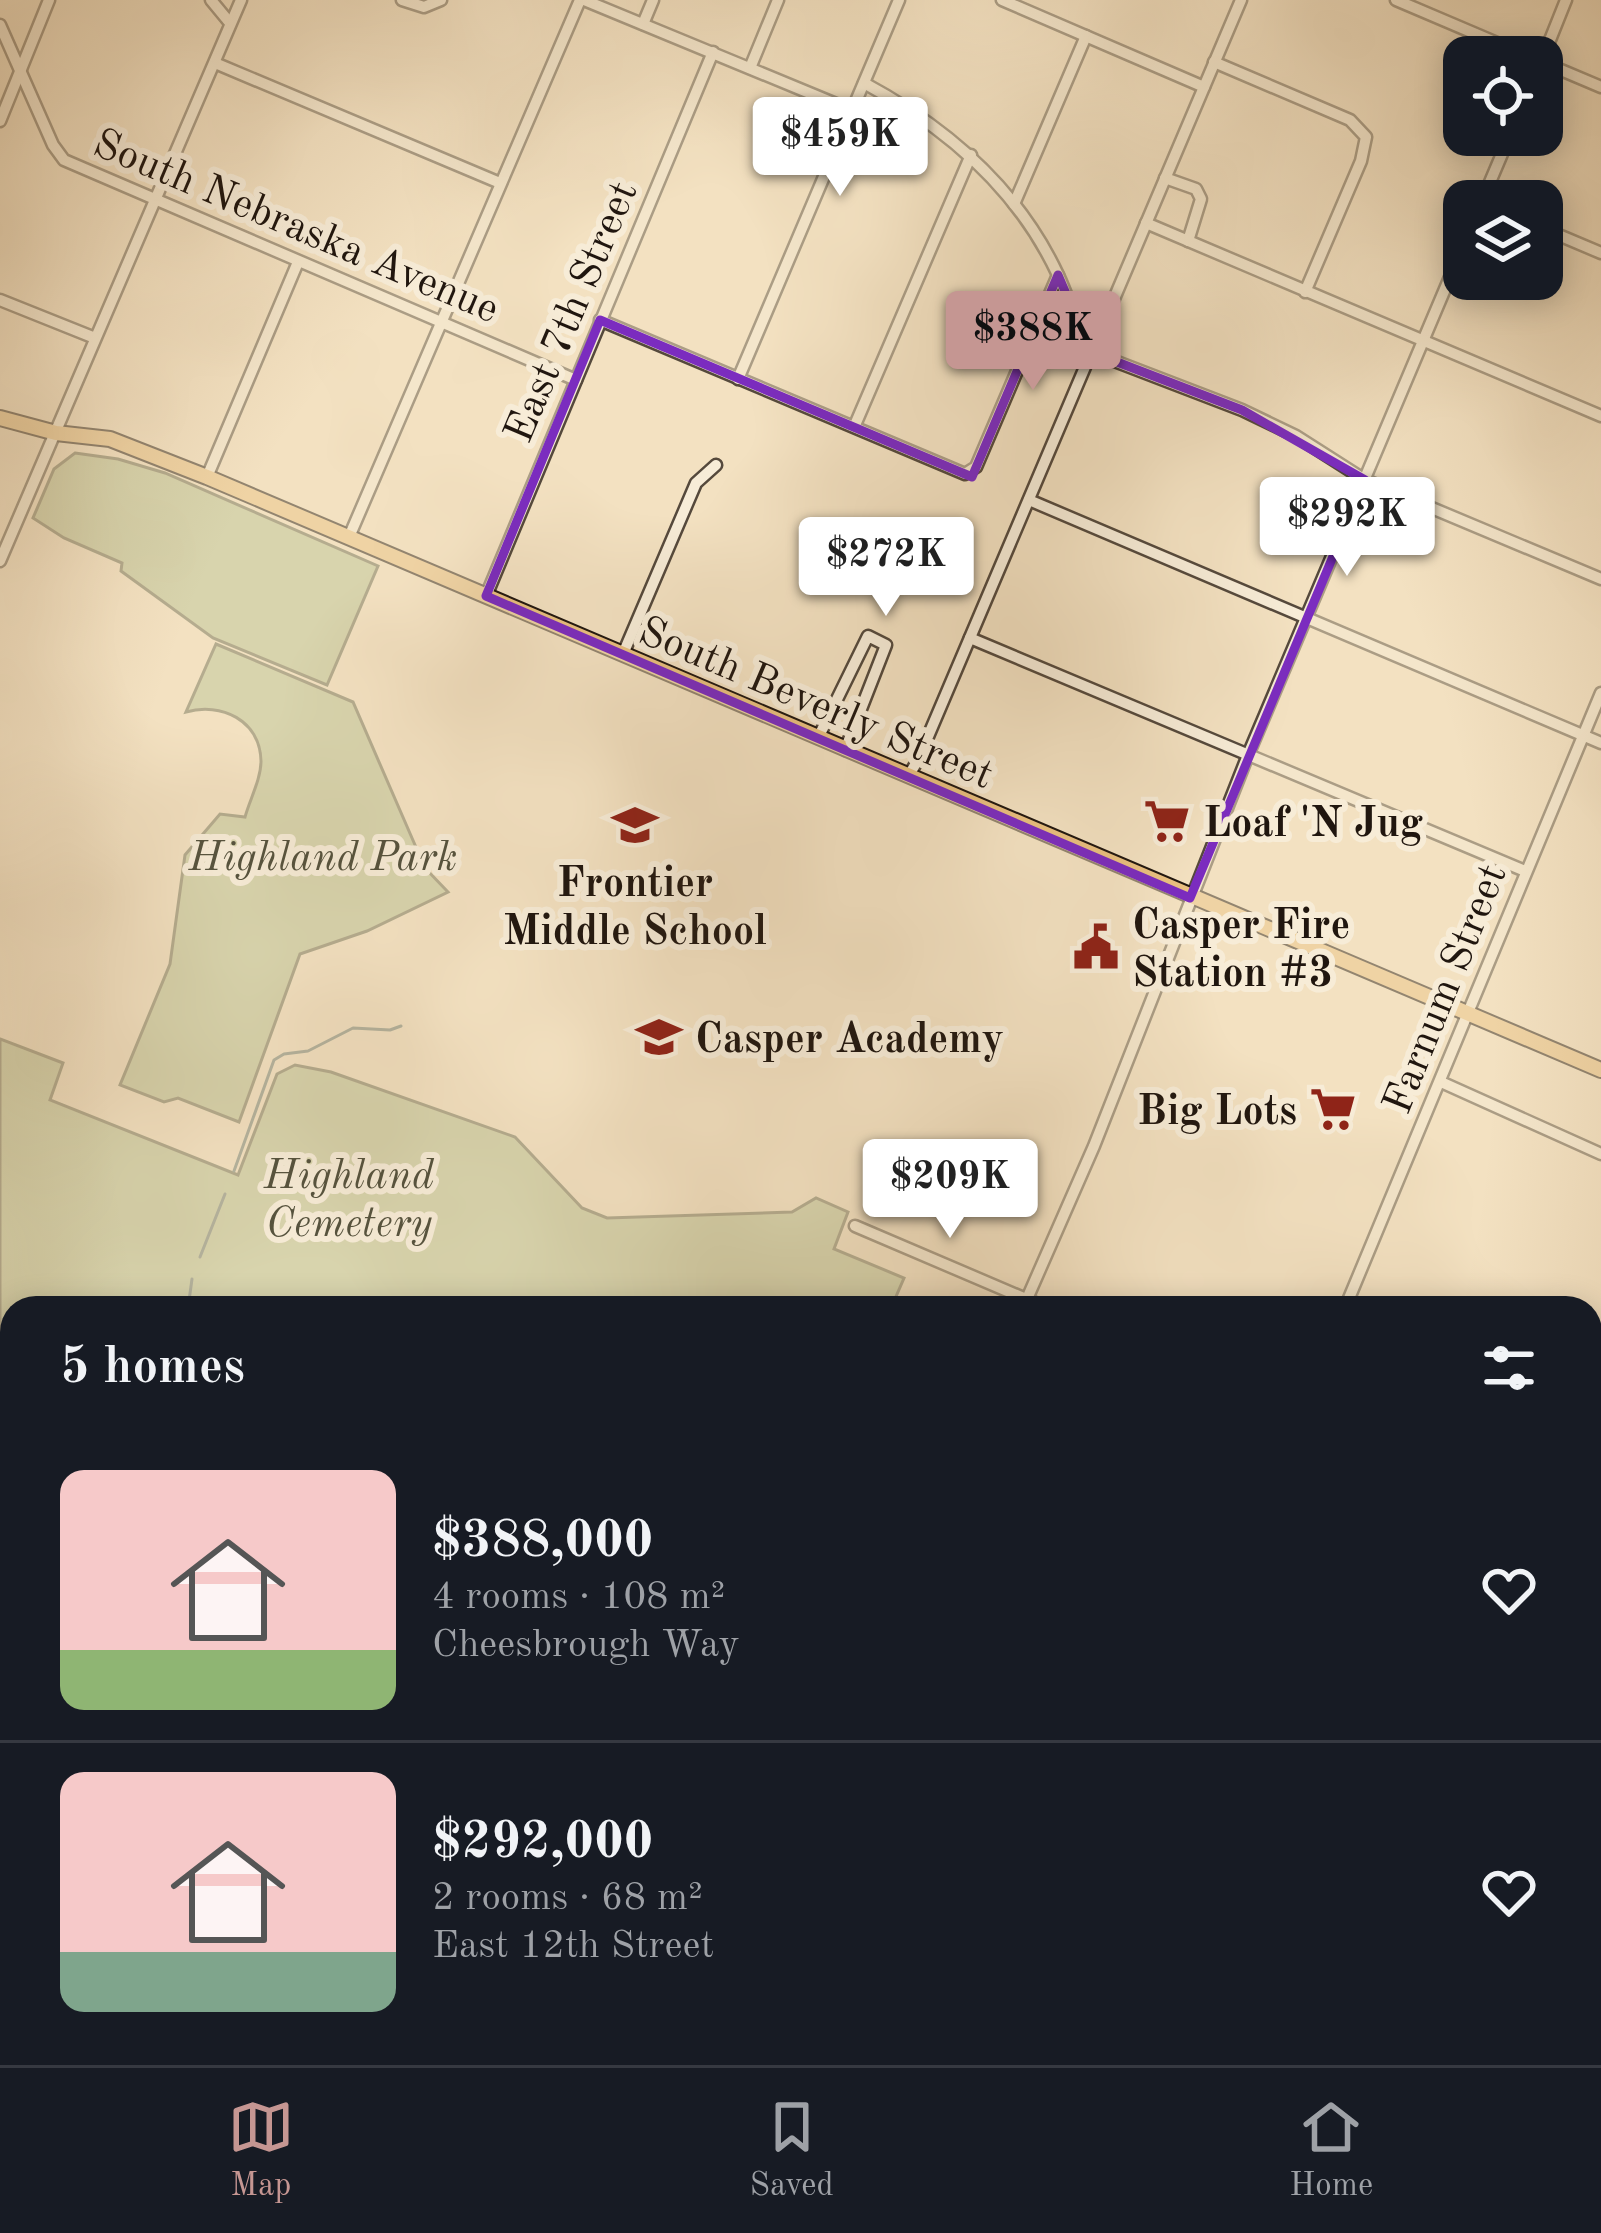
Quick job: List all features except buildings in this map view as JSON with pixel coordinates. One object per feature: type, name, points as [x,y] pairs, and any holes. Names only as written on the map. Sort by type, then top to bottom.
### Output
[{"type":"main road","name":"South Beverly Street","points":[[0,418],[56,433],[110,439],[207,477],[1601,1070]]},
{"type":"street","points":[[0,121],[50,0]]},
{"type":"street","points":[[212,0],[230,23]]},
{"type":"street","points":[[0,561],[241,0]]},
{"type":"street","points":[[402,0],[424,8],[441,0]]},
{"type":"street","points":[[349,537],[582,0],[853,111]]},
{"type":"street","points":[[643,24],[653,0]]},
{"type":"street","points":[[749,68],[778,0]]},
{"type":"street","points":[[738,379],[899,0]]},
{"type":"street","points":[[1002,0],[1204,87]]},
{"type":"street","points":[[908,776],[1240,0]]},
{"type":"street","points":[[1552,36],[1566,0]]},
{"type":"street","points":[[1399,1],[1481,36]]},
{"type":"street","name":"South Nebraska Avenue","points":[[0,25],[58,153],[73,164],[576,380]]},
{"type":"street","points":[[1014,204],[1086,36]]},
{"type":"street","name":"East 7th Street","points":[[486,596],[713,52]]},
{"type":"street","points":[[1214,62],[1350,120],[1366,137],[1361,161],[1305,292]]},
{"type":"street","points":[[214,63],[500,183]]},
{"type":"street","points":[[1563,70],[1601,87]]},
{"type":"street","points":[[864,83],[920,116],[971,155],[1014,204],[1058,275],[1090,352],[1242,410],[1296,436],[1364,480],[1601,579]]},
{"type":"street","points":[[855,425],[971,155]]},
{"type":"street","points":[[1166,178],[1196,189],[1202,199],[1188,241]]},
{"type":"street","points":[[1146,223],[1601,416]]},
{"type":"street","points":[[1563,237],[1601,253]]},
{"type":"street","points":[[207,477],[298,262]]},
{"type":"street","points":[[600,320],[965,474],[976,467],[1058,275]]},
{"type":"street","points":[[1027,1296],[1443,294]]},
{"type":"street","points":[[0,300],[95,338]]},
{"type":"street","points":[[622,654],[696,483],[716,465]]},
{"type":"street","points":[[1029,500],[1601,743]]},
{"type":"street","points":[[818,739],[868,636],[886,645],[845,750]]},
{"type":"street","points":[[970,638],[1526,871]]},
{"type":"street","name":"Farnum Street","points":[[1351,1296],[1601,693]]},
{"type":"street","points":[[1441,1082],[1601,1154]]},
{"type":"street","points":[[855,1226],[1007,1296]]},
{"type":"highlighted area","points":[[1058,275],[1091,352],[1242,410],[1365,480],[1190,898],[486,596],[600,320],[972,477]]},
{"type":"green space","points":[[75,453],[165,473],[378,566],[327,685],[213,638],[121,571],[122,563],[64,538],[33,518],[54,469]]},
{"type":"green space","name":"Highland Park","points":[[216,644],[353,702],[425,868],[448,892],[367,931],[300,954],[239,1122],[178,1098],[164,1102],[120,1085],[170,964],[185,855],[220,814],[245,817],[259,775],[259,747],[246,725],[225,712],[186,712]]},
{"type":"green space","name":"Highland Cemetery","points":[[0,1039],[63,1063],[50,1100],[238,1175],[277,1074],[295,1065],[331,1072],[515,1137],[582,1208],[607,1218],[792,1212],[816,1198],[848,1212],[834,1249],[904,1278],[896,1296],[0,1296]]},
{"type":"waterway","points":[[234,1171],[274,1060],[308,1051],[353,1028],[401,1026]]},
{"type":"waterway","points":[[200,1257],[225,1194]]},
{"type":"waterway","points":[[190,1296],[192,1279]]},
{"type":"place","name":"Loaf 'N Jug","points":[[1167,821]]},
{"type":"place","name":"Frontier Middle School","points":[[635,825]]},
{"type":"place","name":"Casper Fire Station #3","points":[[1096,947]]},
{"type":"place","name":"Casper Academy","points":[[659,1037]]},
{"type":"place","name":"Big Lots","points":[[1333,1109]]}]
